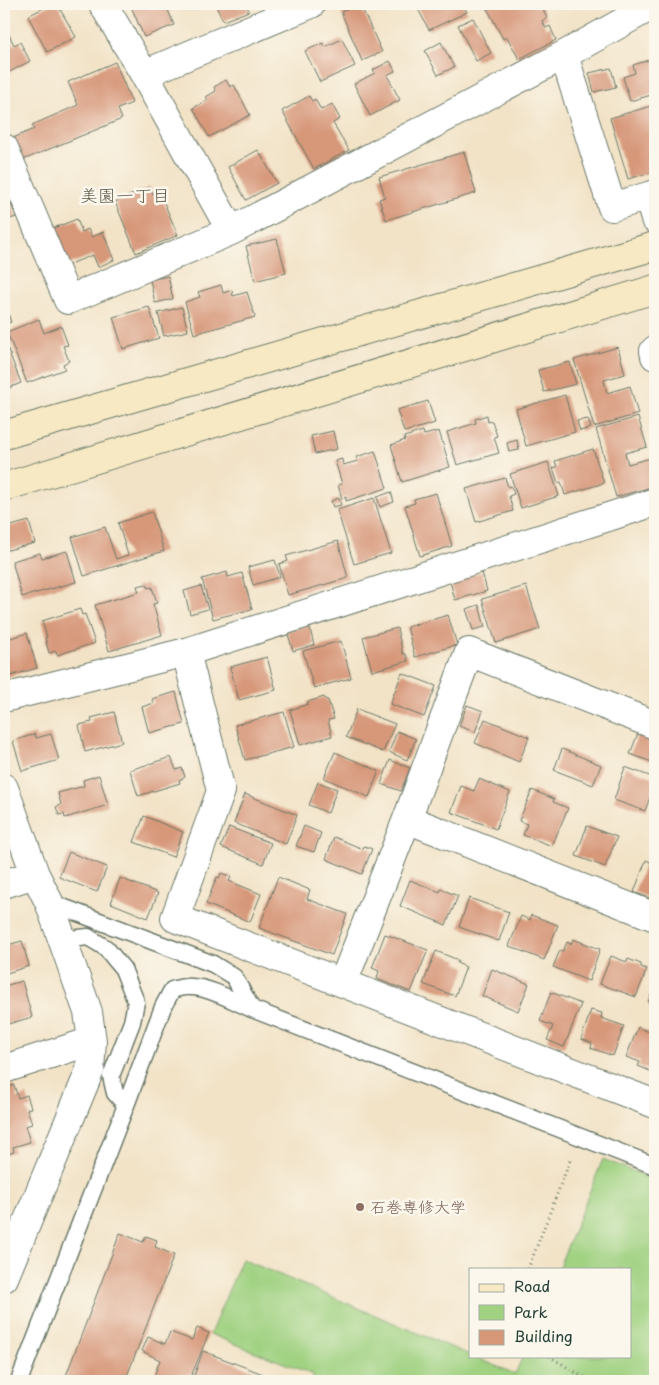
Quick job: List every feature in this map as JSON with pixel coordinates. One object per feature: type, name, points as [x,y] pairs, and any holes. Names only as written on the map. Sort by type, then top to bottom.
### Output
[{"type":"street","points":[[103,4],[231,232]]},
{"type":"street","points":[[144,74],[308,4]]},
{"type":"street","points":[[4,148],[68,300],[231,232],[564,56],[655,4]]},
{"type":"street","points":[[564,56],[612,207],[653,203]]},
{"type":"street","points":[[4,435],[655,246]]},
{"type":"street","points":[[4,487],[655,289]]},
{"type":"street","points":[[655,350],[655,356]]},
{"type":"street","points":[[4,698],[186,652],[655,502]]},
{"type":"street","points":[[186,652],[221,791],[175,918],[655,1104]]},
{"type":"street","points":[[343,983],[469,652],[655,725]]},
{"type":"street","points":[[4,788],[36,874],[49,902],[88,1012],[92,1041],[90,1070],[9,1254],[4,1278]]},
{"type":"street","points":[[407,819],[655,917]]},
{"type":"street","points":[[4,884],[36,874]]},
{"type":"street","points":[[4,1069],[92,1041]]},
{"type":"lane","points":[[49,902],[213,964],[234,977],[252,1009]]},
{"type":"lane","points":[[62,940],[88,937],[106,948],[123,969],[133,994],[136,1002],[132,1022],[110,1076],[115,1094],[126,1105]]},
{"type":"lane","points":[[19,1381],[163,1007],[172,990],[194,986],[216,993],[252,1009],[655,1166]]},
{"type":"path","points":[[528,1268],[579,1137]]},
{"type":"path","points":[[552,1358],[590,1381]]},
{"type":"green space","points":[[603,1159],[655,1180],[655,1381],[311,1381],[314,1375],[210,1334],[242,1259],[469,1355],[469,1358],[477,1358],[515,1374],[522,1358],[632,1358],[632,1268],[558,1268]]},
{"type":"building","points":[[51,4],[57,4],[76,37],[47,52],[28,16]]},
{"type":"building","points":[[130,4],[169,4],[172,9],[168,10],[174,25],[144,37]]},
{"type":"building","points":[[215,4],[246,4],[249,11],[223,21]]},
{"type":"building","points":[[360,4],[382,52],[362,61],[341,12]]},
{"type":"building","points":[[424,4],[463,4],[467,12],[429,30],[417,7]]},
{"type":"building","points":[[490,4],[535,4],[536,7],[541,5],[547,18],[542,21],[546,28],[550,26],[556,40],[519,59],[507,37],[503,39],[486,6]]},
{"type":"building","points":[[473,18],[491,53],[476,61],[458,25]]},
{"type":"building","points":[[4,24],[14,45],[20,42],[30,61],[4,75]]},
{"type":"building","points":[[342,39],[355,66],[320,82],[305,51],[323,43],[325,47]]},
{"type":"building","points":[[441,42],[454,67],[438,75],[425,51]]},
{"type":"building","points":[[655,58],[655,94],[630,101],[623,77],[635,73],[633,65]]},
{"type":"building","points":[[390,61],[395,71],[387,75],[400,100],[370,116],[354,84],[375,73],[373,70]]},
{"type":"building","points":[[115,62],[132,103],[118,109],[122,119],[23,160],[13,138],[34,129],[32,125],[78,105],[68,82]]},
{"type":"building","points":[[611,68],[616,87],[594,92],[589,73]]},
{"type":"building","points":[[226,80],[230,87],[234,85],[250,115],[209,137],[193,108],[208,100],[206,97],[216,91],[214,87]]},
{"type":"building","points":[[309,96],[312,101],[315,99],[321,110],[332,104],[340,119],[333,123],[349,150],[314,169],[282,111]]},
{"type":"building","points":[[651,106],[655,123],[655,171],[628,179],[610,118]]},
{"type":"building","points":[[258,150],[277,183],[246,200],[228,167]]},
{"type":"building","points":[[464,152],[476,193],[386,220],[379,199],[385,197],[379,177]]},
{"type":"building","points":[[150,187],[153,194],[159,191],[178,235],[136,253],[115,202]]},
{"type":"building","points":[[10,201],[16,217],[4,221],[4,203]]},
{"type":"building","points":[[77,219],[82,232],[88,229],[92,237],[103,232],[114,260],[98,267],[93,255],[65,266],[51,229]]},
{"type":"building","points":[[277,239],[286,273],[255,281],[246,246]]},
{"type":"building","points":[[168,276],[173,299],[155,303],[150,280]]},
{"type":"building","points":[[221,285],[223,293],[232,290],[233,296],[247,292],[255,317],[194,334],[185,302],[200,297],[198,292]]},
{"type":"building","points":[[4,302],[11,322],[4,325]]},
{"type":"building","points":[[149,307],[159,338],[123,349],[113,317]]},
{"type":"building","points":[[182,307],[188,331],[164,336],[158,313]]},
{"type":"building","points":[[39,319],[44,333],[61,326],[68,345],[63,346],[69,361],[63,364],[65,369],[27,383],[7,332]]},
{"type":"building","points":[[7,347],[21,383],[4,390],[4,348]]},
{"type":"building","points":[[618,347],[625,374],[604,380],[607,393],[630,386],[638,414],[594,427],[574,360]]},
{"type":"building","points":[[570,362],[576,384],[544,392],[538,370]]},
{"type":"building","points":[[565,395],[575,432],[526,446],[516,409]]},
{"type":"building","points":[[428,401],[435,423],[404,432],[397,410]]},
{"type":"building","points":[[487,415],[488,422],[492,421],[497,436],[494,437],[499,453],[457,465],[447,432],[476,423],[475,419]]},
{"type":"building","points":[[638,417],[647,447],[625,453],[628,464],[651,458],[655,473],[655,486],[616,497],[596,429]]},
{"type":"building","points":[[588,419],[591,428],[580,431],[577,421]]},
{"type":"building","points":[[333,431],[337,449],[315,454],[311,436]]},
{"type":"building","points":[[423,431],[424,435],[439,431],[450,467],[402,482],[391,445],[405,440],[404,437]]},
{"type":"building","points":[[517,440],[519,450],[509,452],[507,443]]},
{"type":"building","points":[[593,449],[604,483],[565,495],[561,482],[558,483],[553,468],[557,467],[555,461]]},
{"type":"building","points":[[375,451],[387,488],[346,501],[346,497],[342,499],[338,485],[342,484],[335,461],[342,459],[343,465],[358,461],[356,457]]},
{"type":"building","points":[[548,462],[559,496],[521,508],[510,474]]},
{"type":"building","points":[[505,478],[508,487],[511,486],[514,494],[509,496],[513,511],[476,522],[466,489]]},
{"type":"building","points":[[391,492],[394,502],[380,507],[377,497]]},
{"type":"building","points":[[436,493],[452,546],[420,556],[405,506],[415,503],[414,499]]},
{"type":"building","points":[[339,498],[341,505],[333,507],[331,501]]},
{"type":"building","points":[[374,498],[391,553],[354,564],[337,510]]},
{"type":"building","points":[[152,512],[164,551],[84,576],[72,537],[105,527],[116,559],[128,555],[118,523]]},
{"type":"building","points":[[29,521],[35,543],[4,551],[4,528]]},
{"type":"building","points":[[338,541],[348,578],[288,595],[279,564],[288,561],[286,556]]},
{"type":"building","points":[[67,551],[76,582],[22,597],[12,561],[40,553],[42,558]]},
{"type":"building","points":[[275,560],[280,577],[253,585],[248,567]]},
{"type":"building","points":[[227,572],[228,577],[242,573],[252,609],[213,619],[202,579]]},
{"type":"building","points":[[482,572],[487,591],[455,600],[450,581]]},
{"type":"building","points":[[147,584],[148,588],[152,587],[157,603],[153,604],[162,635],[109,651],[95,605],[139,592],[137,586]]},
{"type":"building","points":[[201,586],[208,609],[190,614],[184,591]]},
{"type":"building","points":[[526,586],[540,629],[496,643],[482,599]]},
{"type":"building","points":[[479,605],[485,627],[473,630],[466,609]]},
{"type":"building","points":[[80,609],[82,615],[85,614],[95,643],[57,655],[56,651],[49,653],[42,621]]},
{"type":"building","points":[[448,615],[457,645],[415,657],[407,627]]},
{"type":"building","points":[[309,625],[314,645],[293,651],[287,631]]},
{"type":"building","points":[[397,628],[403,654],[406,654],[408,661],[372,671],[363,637]]},
{"type":"building","points":[[27,633],[37,668],[4,678],[4,640]]},
{"type":"building","points":[[341,641],[351,678],[314,688],[303,651]]},
{"type":"building","points":[[267,657],[276,690],[239,700],[230,667]]},
{"type":"building","points":[[402,673],[436,686],[424,717],[390,704]]},
{"type":"building","points":[[176,692],[184,724],[149,733],[142,707],[154,703],[152,699]]},
{"type":"building","points":[[324,697],[328,700],[334,719],[328,720],[332,736],[300,745],[290,710]]},
{"type":"building","points":[[467,705],[483,711],[475,732],[459,726]]},
{"type":"building","points":[[357,709],[395,724],[383,752],[346,737]]},
{"type":"building","points":[[114,712],[122,742],[85,752],[79,725],[92,722],[91,718]]},
{"type":"building","points":[[284,712],[294,747],[245,760],[235,725]]},
{"type":"building","points":[[485,719],[529,737],[519,762],[475,743]]},
{"type":"building","points":[[397,731],[416,739],[407,760],[389,752]]},
{"type":"building","points":[[638,733],[655,740],[655,753],[652,762],[630,754]]},
{"type":"building","points":[[35,734],[36,738],[51,734],[59,760],[22,771],[13,741]]},
{"type":"building","points":[[562,749],[601,765],[593,785],[554,770]]},
{"type":"building","points":[[335,752],[379,771],[369,797],[324,778]]},
{"type":"building","points":[[171,757],[176,770],[182,768],[185,777],[179,780],[180,783],[138,796],[130,770]]},
{"type":"building","points":[[390,760],[410,768],[401,791],[381,784]]},
{"type":"building","points":[[625,767],[655,778],[645,811],[614,800]]},
{"type":"building","points":[[99,775],[108,805],[65,818],[64,814],[59,815],[56,807],[61,805],[58,793],[84,786],[83,780]]},
{"type":"building","points":[[479,779],[510,792],[496,829],[451,812],[461,786],[474,791]]},
{"type":"building","points":[[318,782],[337,789],[328,813],[309,805]]},
{"type":"building","points":[[532,790],[554,799],[553,802],[568,808],[552,846],[523,835],[527,824],[519,821]]},
{"type":"building","points":[[245,794],[297,815],[286,844],[234,823]]},
{"type":"building","points":[[144,816],[183,832],[173,857],[134,842]]},
{"type":"building","points":[[304,826],[321,833],[314,852],[296,846]]},
{"type":"building","points":[[587,826],[617,837],[605,867],[576,856]]},
{"type":"building","points":[[229,827],[271,843],[263,864],[221,847]]},
{"type":"building","points":[[334,837],[363,849],[364,846],[372,849],[362,874],[326,859]]},
{"type":"building","points":[[69,852],[107,867],[97,892],[59,877]]},
{"type":"building","points":[[646,860],[655,864],[655,900],[634,892]]},
{"type":"building","points":[[221,873],[231,877],[229,881],[261,894],[250,922],[206,904],[217,877],[219,878]]},
{"type":"building","points":[[278,877],[310,890],[307,899],[347,914],[332,955],[259,928]]},
{"type":"building","points":[[120,878],[158,893],[148,918],[111,903]]},
{"type":"building","points":[[410,880],[440,892],[441,889],[458,896],[446,925],[400,906]]},
{"type":"building","points":[[469,898],[509,912],[499,941],[459,927]]},
{"type":"building","points":[[531,915],[558,925],[544,960],[509,946],[521,916],[530,920]]},
{"type":"building","points":[[385,934],[428,950],[411,992],[377,979],[379,971],[372,968]]},
{"type":"building","points":[[573,939],[600,949],[589,981],[553,967],[560,950],[563,951],[567,942],[571,944]]},
{"type":"building","points":[[22,941],[29,966],[4,974],[4,946]]},
{"type":"building","points":[[436,951],[458,960],[457,963],[466,967],[455,996],[423,984]]},
{"type":"building","points":[[611,956],[627,962],[628,959],[641,964],[641,967],[647,969],[636,997],[600,984]]},
{"type":"building","points":[[492,969],[529,984],[518,1011],[482,996]]},
{"type":"building","points":[[22,981],[32,1017],[5,1025],[4,986]]},
{"type":"building","points":[[655,984],[655,1006],[648,1003]]},
{"type":"building","points":[[551,992],[581,1004],[564,1047],[547,1040],[553,1026],[540,1021]]},
{"type":"building","points":[[591,1010],[602,1013],[601,1018],[624,1026],[613,1056],[591,1048],[592,1043],[581,1039]]},
{"type":"building","points":[[638,1027],[651,1033],[650,1036],[655,1038],[655,1073],[638,1066],[640,1062],[626,1057]]},
{"type":"building","points":[[14,1085],[18,1098],[27,1095],[31,1108],[27,1109],[32,1124],[25,1126],[30,1142],[13,1147],[14,1152],[4,1155],[4,1088]]},
{"type":"building","points":[[120,1233],[143,1242],[146,1236],[157,1240],[155,1247],[174,1255],[125,1381],[64,1381]]},
{"type":"building","points":[[197,1328],[209,1333],[189,1381],[152,1381],[160,1360],[142,1351],[148,1337],[165,1344],[170,1332],[192,1340]]},
{"type":"building","points":[[203,1351],[281,1381],[192,1381]]},
{"type":"place","name":"石巻専修大学","points":[[360,1207]]},
{"type":"district","name":"美園一丁目","points":[[125,196]]}]
